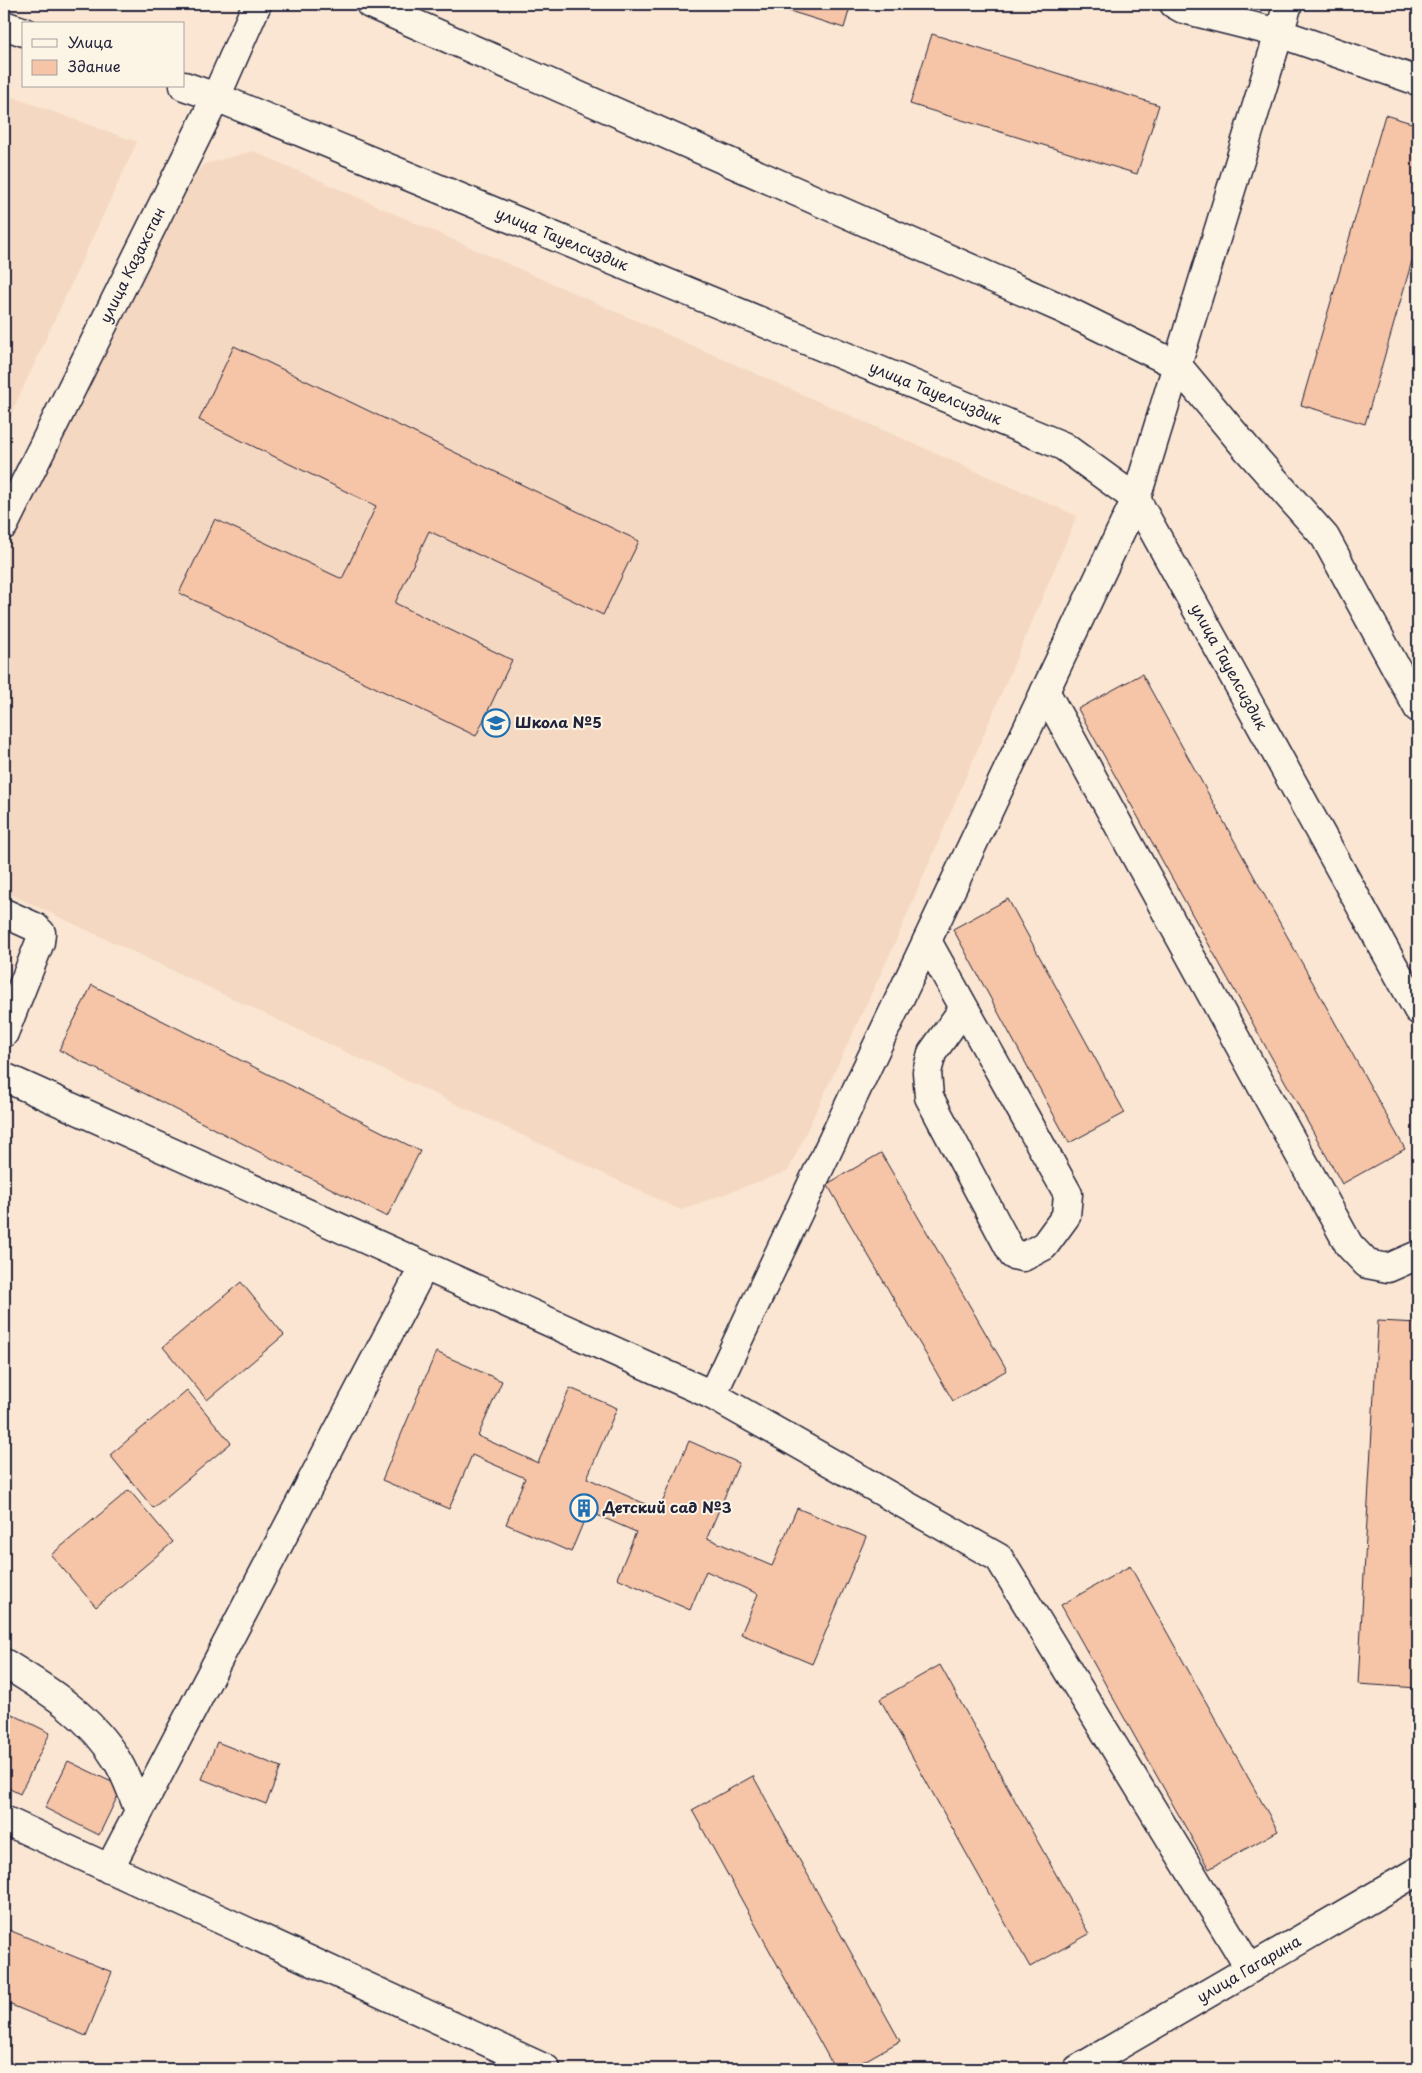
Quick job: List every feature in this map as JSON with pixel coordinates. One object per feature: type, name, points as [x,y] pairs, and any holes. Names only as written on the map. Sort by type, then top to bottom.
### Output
[{"type":"street","name":"улица Казахстан","points":[[4,525],[216,97],[257,4]]},
{"type":"street","points":[[370,4],[1063,309],[1177,365],[1247,449],[1325,537],[1418,708]]},
{"type":"street","points":[[1174,4],[1183,9],[1279,33],[1418,82]]},
{"type":"street","points":[[712,1395],[1136,499],[1288,4]]},
{"type":"street","points":[[4,25],[22,31]]},
{"type":"street","name":"улица Тауелсиздик","points":[[185,86],[216,97],[1064,446],[1136,499],[1418,1010]]},
{"type":"street","points":[[1045,691],[1349,1246],[1367,1264],[1388,1268],[1418,1255]]},
{"type":"street","points":[[4,913],[35,927],[41,933],[40,942],[4,1033]]},
{"type":"street","points":[[927,941],[1068,1194],[1066,1216],[1044,1246],[1023,1257],[1013,1255],[929,1097],[927,1072],[932,1053],[964,1008]]},
{"type":"street","points":[[4,1076],[712,1395],[998,1558],[1250,1969]]},
{"type":"street","points":[[110,1869],[424,1266]]},
{"type":"street","points":[[4,1663],[53,1693],[107,1744],[120,1764],[139,1811]]},
{"type":"street","points":[[4,1820],[546,2069]]},
{"type":"street","name":"улица Гагарина","points":[[1078,2069],[1418,1871]]},
{"type":"shaded area","points":[[4,94],[137,142],[4,429]]},
{"type":"shaded area","name":"Школа №5","points":[[253,151],[1077,516],[895,943],[788,1171],[681,1210],[4,891],[4,554],[51,460],[172,198],[205,164]]},
{"type":"building","points":[[767,4],[851,4],[844,28]]},
{"type":"building","points":[[932,34],[1159,105],[1137,174],[910,104]]},
{"type":"building","points":[[1385,115],[1418,125],[1418,240],[1365,424],[1301,405]]},
{"type":"building","name":"Школа №5","points":[[234,346],[639,541],[603,615],[429,531],[395,603],[512,660],[476,736],[179,593],[215,519],[342,579],[376,506],[199,420]]},
{"type":"building","points":[[1142,674],[1405,1149],[1342,1184],[1078,709]]},
{"type":"building","points":[[1008,899],[1125,1113],[1069,1143],[953,929]]},
{"type":"building","points":[[92,985],[420,1151],[387,1217],[59,1050]]},
{"type":"building","points":[[881,1153],[1007,1370],[953,1401],[827,1184]]},
{"type":"building","points":[[241,1282],[284,1335],[207,1400],[163,1347]]},
{"type":"building","points":[[1378,1321],[1418,1323],[1418,1688],[1358,1684]]},
{"type":"building","name":"Детский сад №3","points":[[436,1352],[502,1381],[478,1436],[538,1463],[570,1388],[617,1408],[587,1478],[659,1510],[689,1441],[739,1463],[707,1538],[772,1566],[797,1508],[866,1537],[812,1664],[741,1634],[758,1594],[706,1571],[690,1610],[617,1578],[636,1532],[588,1511],[571,1552],[506,1524],[525,1478],[472,1455],[449,1509],[382,1480]]},
{"type":"building","points":[[187,1390],[231,1443],[153,1508],[110,1455]]},
{"type":"building","points":[[129,1490],[173,1542],[96,1607],[51,1555]]},
{"type":"building","points":[[1130,1566],[1278,1831],[1209,1869],[1061,1605]]},
{"type":"building","points":[[940,1665],[1089,1934],[1030,1967],[880,1699]]},
{"type":"building","points":[[4,1710],[50,1733],[20,1794],[4,1786]]},
{"type":"building","points":[[217,1742],[281,1767],[266,1804],[202,1779]]},
{"type":"building","points":[[68,1761],[122,1787],[99,1835],[45,1808]]},
{"type":"building","points":[[753,1776],[900,2041],[850,2069],[835,2069],[692,1810]]},
{"type":"building","points":[[4,1928],[112,1972],[86,2036],[4,2002]]},
{"type":"place","name":"Школа №5","points":[[496,723]]},
{"type":"place","name":"Детский сад №3","points":[[584,1508]]}]
